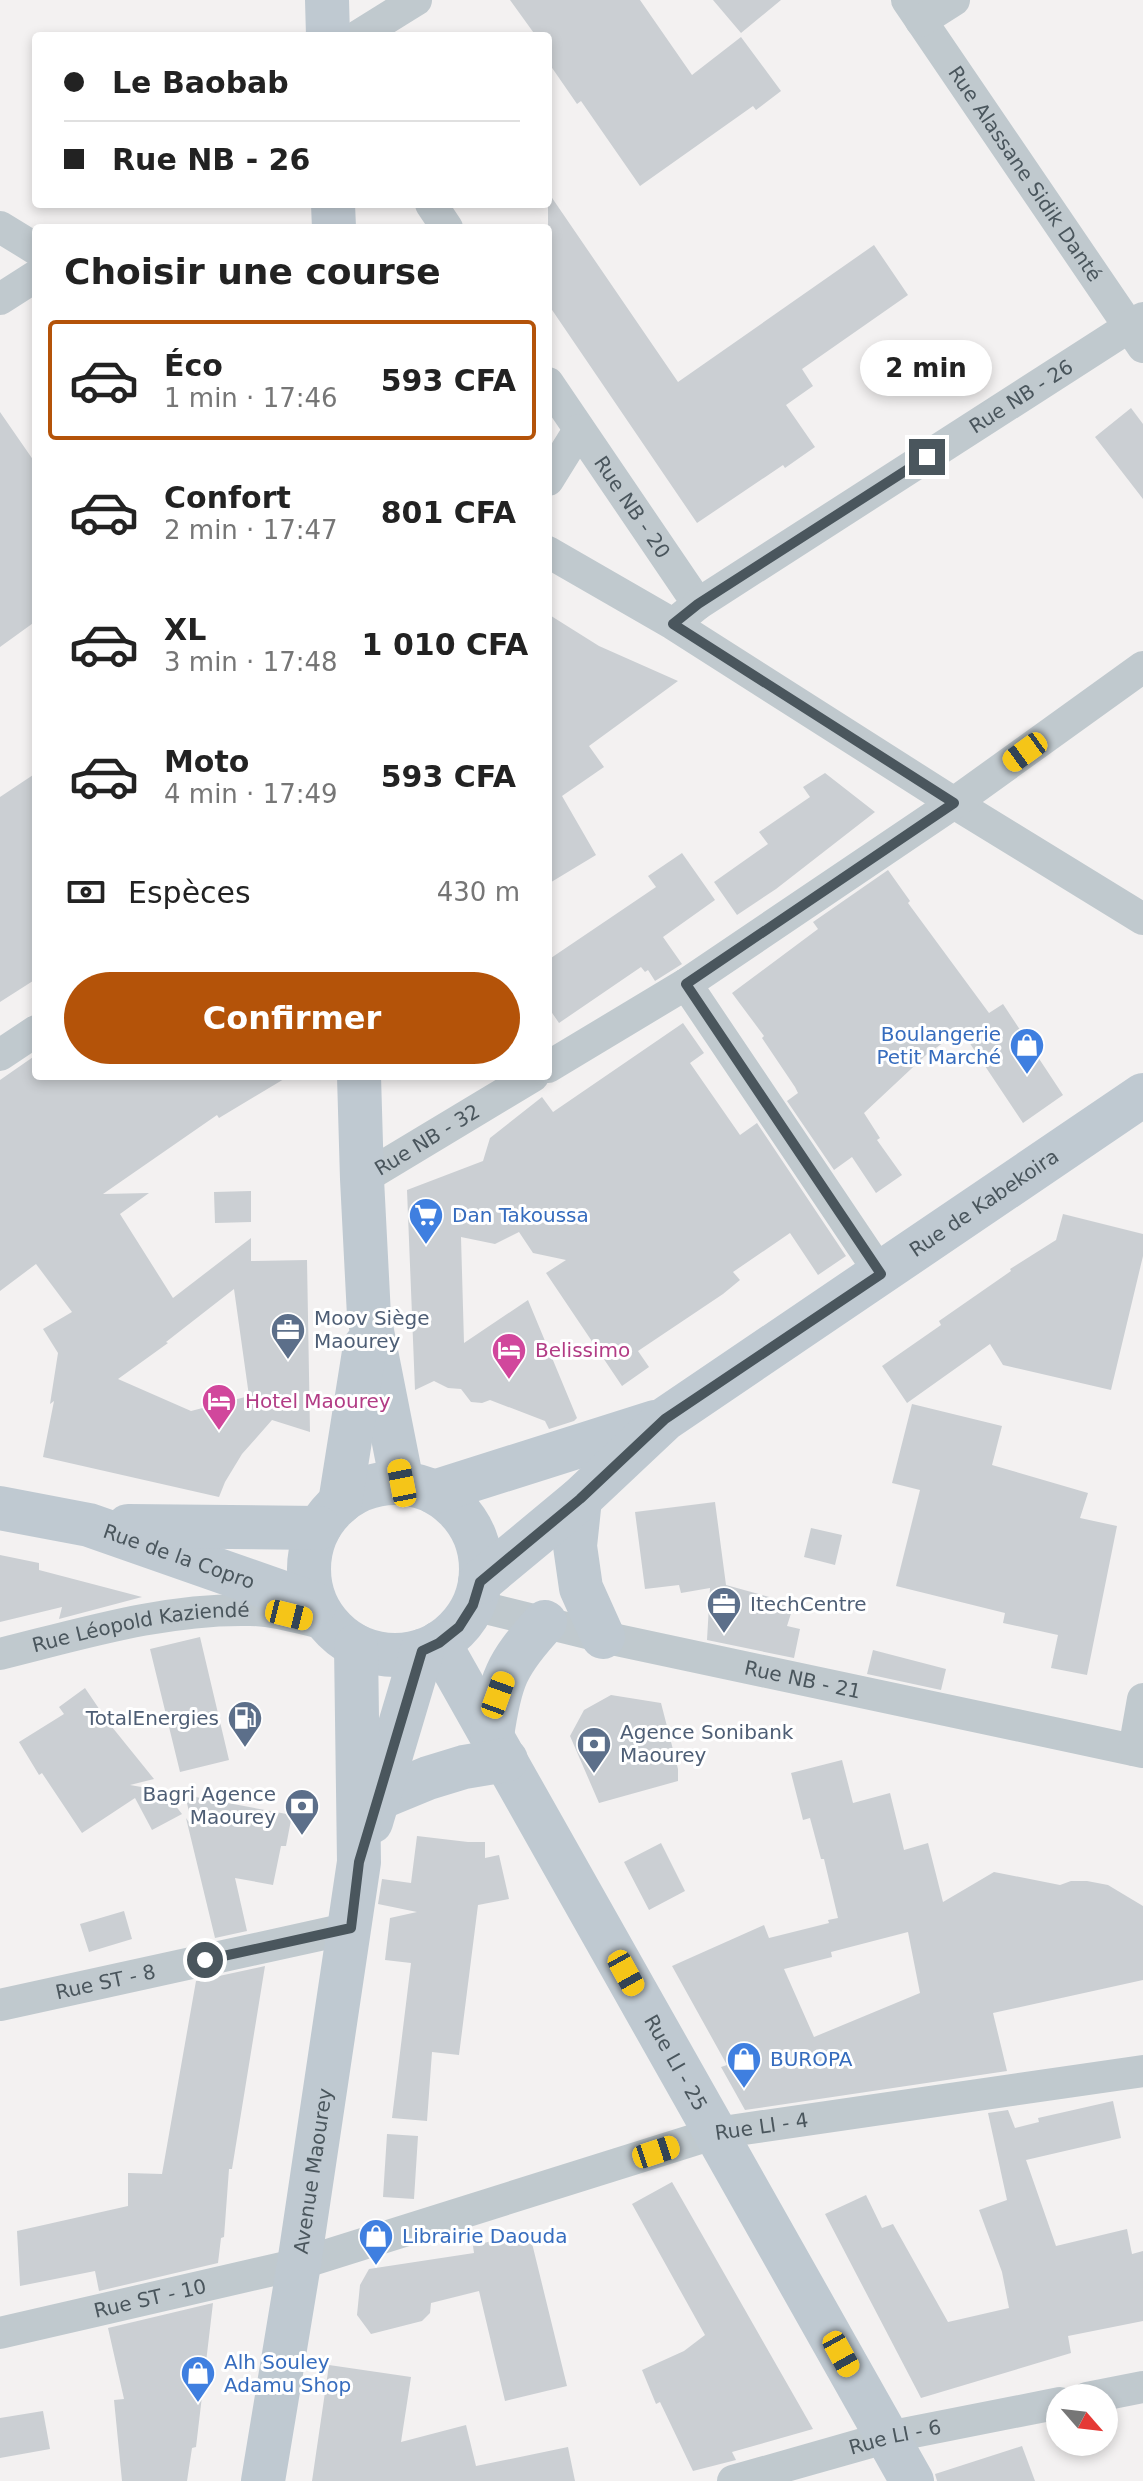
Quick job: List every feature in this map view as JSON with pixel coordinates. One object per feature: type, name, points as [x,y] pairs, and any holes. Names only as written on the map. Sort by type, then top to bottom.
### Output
[{"type":"street","points":[[327,0],[328,32]]},
{"type":"street","points":[[364,32],[416,0]]},
{"type":"street","points":[[914,10],[954,0]]},
{"type":"street","name":"Rue Alassane Sidik Danté","points":[[914,10],[1139,331]]},
{"type":"street","points":[[0,227],[32,247]]},
{"type":"street","points":[[0,299],[32,279]]},
{"type":"street","name":"Rue NB - 26","points":[[698,604],[1139,331]]},
{"type":"street","name":"Rue NB - 20","points":[[552,389],[698,604]]},
{"type":"street","points":[[552,474],[579,430]]},
{"type":"street","points":[[552,554],[673,624],[1143,919]]},
{"type":"street","points":[[673,624],[698,604]]},
{"type":"street","points":[[552,1065],[686,984],[954,803],[1143,667]]},
{"type":"street","points":[[686,984],[881,1274]]},
{"type":"street","points":[[0,1055],[32,1034]]},
{"type":"street","points":[[359,1080],[369,1316],[418,1488]]},
{"type":"street","name":"Rue NB - 32","points":[[362,1179],[526,1080]]},
{"type":"street","name":"Rue de Kabekoira","points":[[476,1594],[665,1419],[1143,1095]]},
{"type":"street","points":[[330,1516],[359,1491],[380,1484],[418,1488],[452,1504],[466,1521],[480,1560],[476,1594],[459,1627],[430,1647],[399,1655],[377,1653],[333,1625],[309,1579],[310,1553],[330,1516],[369,1316]]},
{"type":"street","name":"Rue de Kabekoira","points":[[418,1488],[665,1419]]},
{"type":"street","points":[[580,1499],[575,1546],[581,1588],[603,1637]]},
{"type":"street","name":"Rue de la Copro","points":[[0,1508],[89,1525],[333,1625]]},
{"type":"street","name":"Rue de la Copro","points":[[89,1525],[330,1516]]},
{"type":"street","name":"Rue NB - 21","points":[[476,1594],[545,1622],[603,1637],[1138,1751]]},
{"type":"street","name":"Rue Léopold Kaziendé","points":[[0,1654],[121,1625],[203,1611],[253,1610],[333,1625]]},
{"type":"street","points":[[377,1799],[464,1767],[499,1748],[498,1695],[509,1666],[545,1622]]},
{"type":"street","name":"Avenue Maourey","points":[[333,1625],[359,1862]]},
{"type":"street","name":"Avenue Maourey","points":[[263,2481],[359,1862],[377,1799],[430,1647]]},
{"type":"street","name":"Rue LI - 25","points":[[430,1647],[499,1748],[912,2481]]},
{"type":"street","points":[[1138,1751],[1143,1699]]},
{"type":"street","name":"Rue ST - 8","points":[[0,2005],[351,1928]]},
{"type":"street","name":"Rue LI - 4","points":[[299,2264],[716,2133],[1143,2071]]},
{"type":"street","name":"Rue ST - 10","points":[[0,2333],[299,2264]]},
{"type":"street","points":[[1118,2392],[1143,2387]]},
{"type":"street","name":"Rue LI - 6","points":[[733,2481],[888,2437],[1046,2406]]},
{"type":"building","points":[[510,0],[640,0],[692,75],[741,37],[781,91],[756,110],[753,106],[640,186],[581,101],[577,104],[552,68],[552,32],[533,32]]},
{"type":"building","points":[[713,0],[781,0],[741,33]]},
{"type":"building","points":[[552,198],[678,382],[874,245],[908,295],[802,369],[813,386],[786,405],[815,447],[697,523],[552,310],[552,224],[548,224],[548,208],[552,208]]},
{"type":"building","points":[[1131,408],[1143,424],[1143,499],[1095,437]]},
{"type":"building","points":[[0,412],[32,458],[32,624],[0,647]]},
{"type":"building","points":[[552,617],[599,646],[678,681],[589,746],[604,767],[562,796],[596,855],[552,882]]},
{"type":"building","points":[[825,773],[875,812],[776,889],[737,915],[714,882],[768,844],[759,832],[810,797],[803,787]]},
{"type":"building","points":[[32,776],[32,982],[0,1002],[0,797]]},
{"type":"building","points":[[682,853],[715,900],[663,937],[682,964],[655,981],[648,970],[645,972],[641,967],[559,1023],[552,1013],[552,957],[656,887],[648,876]]},
{"type":"building","points":[[888,870],[910,901],[908,903],[989,1013],[1003,1004],[1063,1095],[1023,1123],[961,1030],[926,1055],[864,1113],[880,1138],[877,1140],[902,1175],[876,1193],[852,1157],[834,1170],[787,1101],[798,1093],[795,1087],[762,1038],[764,1036],[732,993],[818,929],[813,922]]},
{"type":"building","points":[[683,1023],[704,1053],[690,1063],[740,1135],[757,1123],[846,1256],[818,1275],[790,1233],[733,1272],[740,1280],[723,1294],[638,1351],[649,1367],[622,1386],[546,1273],[566,1260],[533,1253],[519,1232],[495,1244],[461,1237],[464,1343],[528,1300],[577,1418],[549,1429],[545,1421],[490,1400],[471,1402],[461,1389],[448,1388],[434,1381],[415,1390],[407,1190],[483,1161],[490,1138],[542,1097],[553,1112]]},
{"type":"building","points":[[32,1058],[32,1080],[282,1080],[219,1118],[217,1115],[103,1194],[149,1193],[120,1214],[173,1298],[251,1238],[251,1261],[307,1260],[310,1432],[272,1420],[242,1454],[219,1497],[43,1457],[54,1401],[50,1404],[58,1353],[43,1329],[72,1312],[36,1264],[0,1291],[0,1080]],"holes":[[[234,1289],[249,1396],[191,1411],[118,1379]]]},
{"type":"building","points":[[251,1191],[251,1222],[215,1223],[214,1192]]},
{"type":"building","points":[[1063,1214],[1143,1234],[1143,1256],[1111,1390],[1003,1365],[990,1344],[907,1403],[882,1366],[941,1325],[939,1321],[1010,1269],[1056,1240]]},
{"type":"building","points":[[912,1404],[1002,1426],[992,1465],[1088,1493],[1080,1518],[1117,1526],[1087,1675],[1051,1668],[1058,1635],[1003,1623],[1005,1613],[896,1586],[920,1490],[892,1483]]},
{"type":"building","points":[[715,1502],[726,1585],[794,1604],[787,1626],[800,1629],[794,1658],[707,1640],[710,1588],[681,1593],[679,1585],[645,1589],[635,1512]]},
{"type":"building","points":[[811,1528],[842,1535],[835,1565],[804,1557]]},
{"type":"building","points":[[0,1555],[39,1563],[39,1570],[142,1597],[59,1619],[62,1607],[0,1622]]},
{"type":"building","points":[[200,1637],[229,1760],[180,1772],[150,1649]]},
{"type":"building","points":[[873,1650],[946,1669],[941,1690],[867,1674]]},
{"type":"building","points":[[85,1688],[154,1779],[130,1785],[164,1791],[182,1814],[152,1830],[135,1798],[82,1833],[19,1742],[64,1714],[59,1707]]},
{"type":"building","points":[[611,1695],[661,1703],[678,1769],[678,1781],[599,1803],[570,1736],[584,1710]]},
{"type":"building","points":[[842,1760],[853,1803],[890,1793],[904,1850],[928,1843],[943,1902],[994,1872],[1060,1885],[1087,1881],[1108,1885],[1143,1906],[1143,1980],[993,2013],[1007,2071],[745,2110],[721,2067],[727,2065],[672,1966],[764,1925],[769,1938],[838,1918],[824,1859],[821,1859],[810,1818],[803,1820],[791,1773]],"holes":[[[908,1932],[920,1993],[814,2037],[784,1969],[832,1957],[831,1952]]]},
{"type":"building","points":[[185,1795],[292,1815],[286,1846],[281,1846],[273,1885],[235,1878],[247,1931],[215,1938],[186,1818],[193,1828]]},
{"type":"building","points":[[417,1836],[485,1842],[485,1858],[499,1855],[509,1899],[478,1905],[459,2055],[432,2052],[427,2121],[392,2118],[411,1963],[385,1960],[390,1918],[417,1912],[378,1904],[382,1879],[411,1883]]},
{"type":"building","points":[[661,1843],[685,1891],[649,1910],[624,1862]]},
{"type":"building","points":[[124,1911],[132,1939],[89,1952],[80,1924]]},
{"type":"building","points":[[265,1966],[232,2169],[229,2169],[224,2237],[221,2238],[218,2263],[99,2291],[95,2271],[20,2286],[17,2231],[128,2206],[128,2173],[162,2174],[196,1981]]},
{"type":"building","points":[[1113,2101],[1121,2138],[1026,2160],[1056,2246],[1127,2229],[1132,2254],[1143,2251],[1143,2321],[1068,2336],[1071,2353],[921,2398],[825,2214],[866,2195],[882,2228],[893,2224],[948,2322],[1009,2308],[1002,2272],[979,2210],[1007,2200],[988,2113],[1008,2110],[1015,2128],[1039,2122],[1038,2118]]},
{"type":"building","points":[[387,2134],[418,2136],[414,2199],[383,2197]]},
{"type":"building","points":[[672,2182],[813,2429],[732,2452],[736,2460],[693,2471],[660,2402],[656,2404],[642,2370],[684,2351],[705,2335],[632,2204]]},
{"type":"building","points":[[529,2231],[567,2386],[505,2401],[479,2291],[431,2303],[430,2313],[422,2321],[371,2334],[357,2315],[360,2285],[369,2269],[474,2253],[473,2246]]},
{"type":"building","points":[[213,2303],[196,2447],[192,2448],[187,2481],[122,2481],[114,2400],[124,2399],[108,2328]]},
{"type":"building","points":[[329,2365],[411,2377],[401,2442],[466,2425],[476,2466],[568,2447],[575,2481],[312,2481]]},
{"type":"building","points":[[43,2411],[50,2449],[0,2458],[0,2418]]},
{"type":"building","points":[[1022,2446],[1035,2481],[937,2481],[935,2474]]},
{"type":"place","name":"Boulangerie Petit Marché","points":[[1027,1076]]},
{"type":"place","name":"Dan Takoussa","points":[[426,1246]]},
{"type":"place","name":"Moov Siège Maourey","points":[[288,1361]]},
{"type":"place","name":"Belissimo","points":[[509,1381]]},
{"type":"place","name":"Hotel Maourey","points":[[219,1432]]},
{"type":"place","name":"ItechCentre","points":[[724,1635]]},
{"type":"place","name":"TotalEnergies","points":[[245,1749]]},
{"type":"place","name":"Agence Sonibank Maourey","points":[[594,1775]]},
{"type":"place","name":"Bagri Agence Maourey","points":[[302,1837]]},
{"type":"place","name":"BUROPA","points":[[744,2090]]},
{"type":"place","name":"Librairie Daouda","points":[[376,2267]]},
{"type":"place","name":"Alh Souley Adamu Shop","points":[[198,2404]]},
{"type":"route","points":[[205,1960],[351,1928],[359,1862],[422,1651],[439,1643],[459,1627],[473,1605],[480,1582],[580,1499],[665,1419],[881,1274],[686,984],[954,803],[673,624],[698,604],[927,457]]}]
